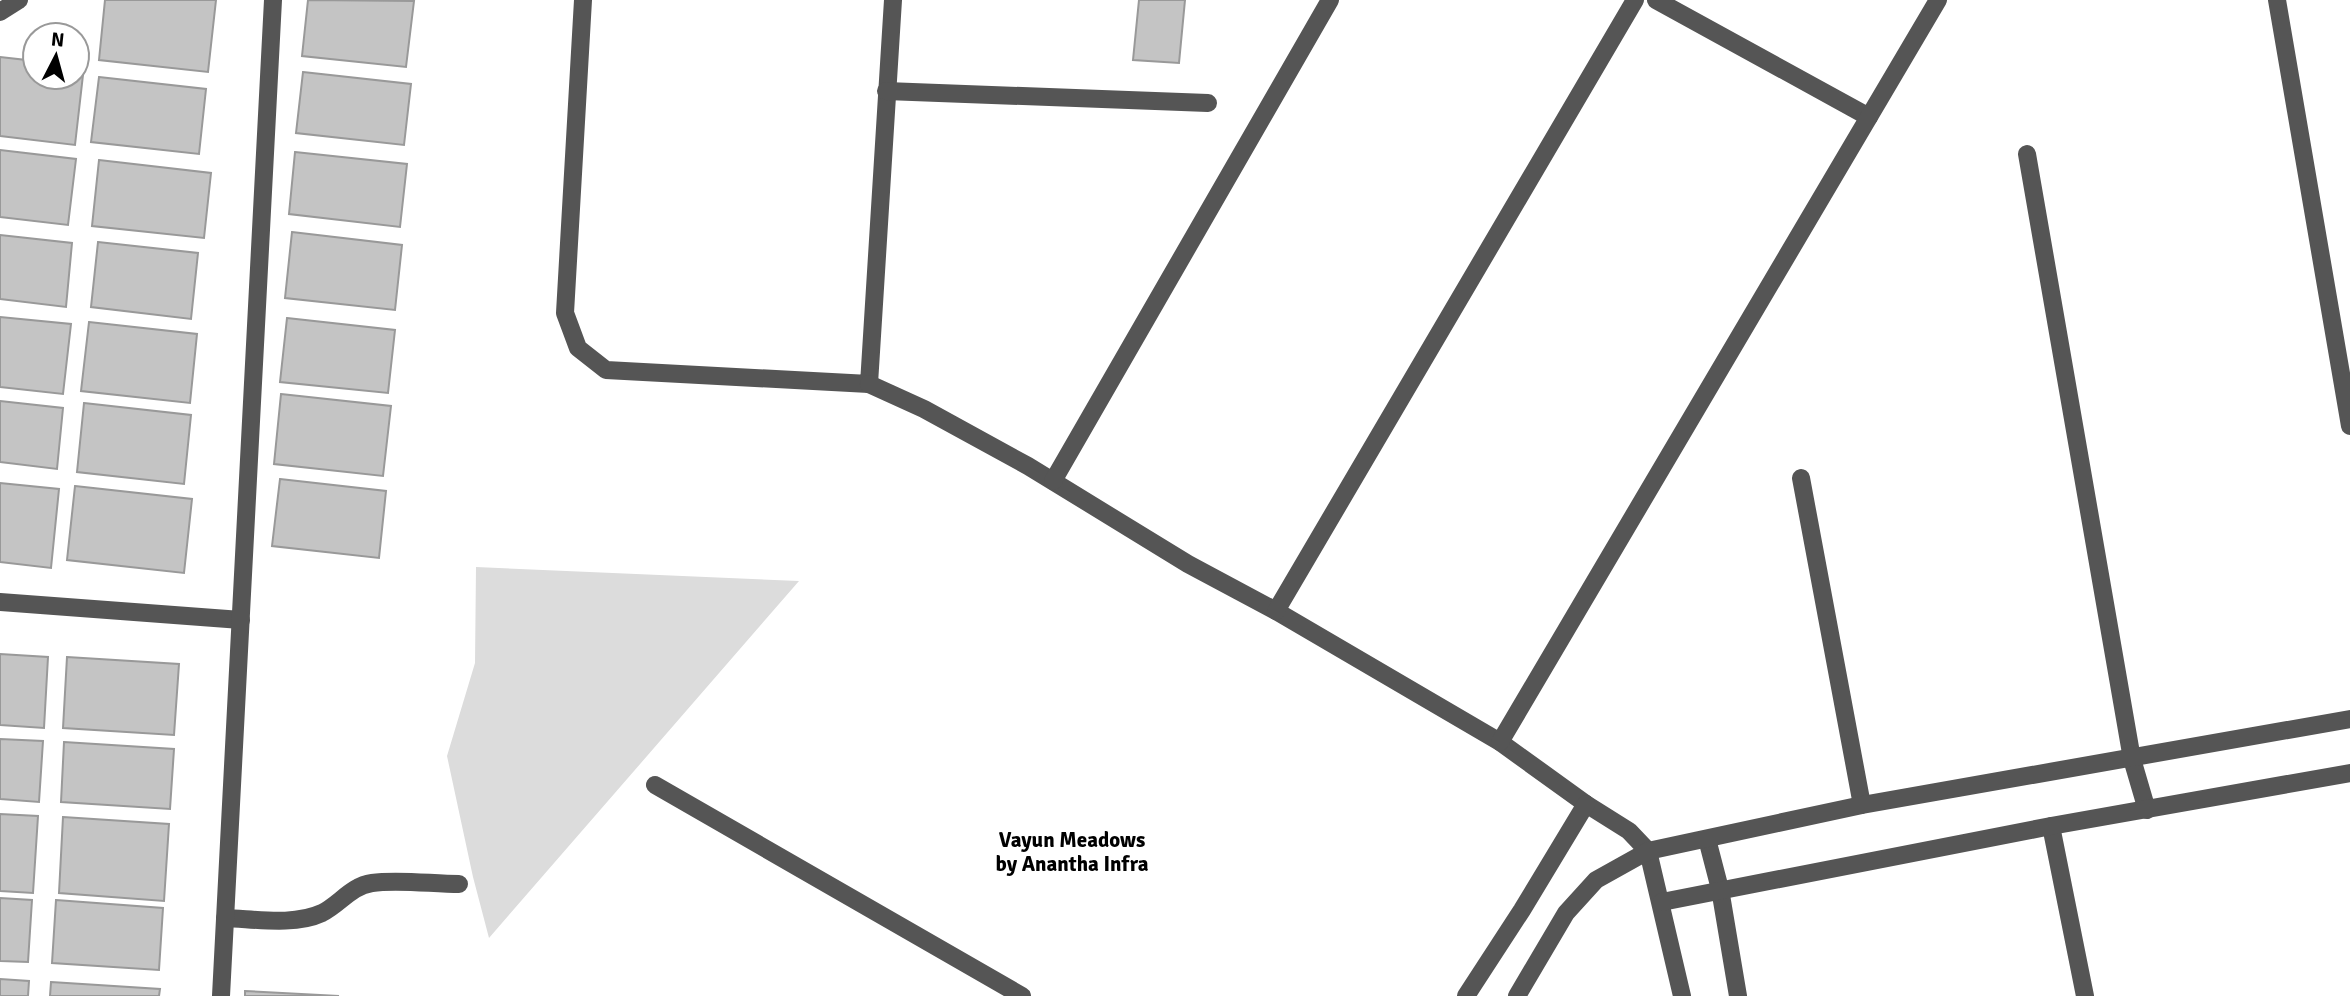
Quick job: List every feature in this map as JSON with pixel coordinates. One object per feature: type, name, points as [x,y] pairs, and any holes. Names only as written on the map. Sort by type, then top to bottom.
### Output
[{"type":"street","points":[[0,12],[19,0]]},
{"type":"street","points":[[221,996],[273,0]]},
{"type":"street","points":[[583,0],[565,313],[578,348],[606,370],[869,384],[925,409],[1054,481],[1188,564],[1276,611],[1500,742],[1586,804],[1629,831],[1648,851],[1682,996]]},
{"type":"street","points":[[869,384],[893,0]]},
{"type":"street","points":[[1054,481],[1330,0]]},
{"type":"street","points":[[1276,611],[1635,0]]},
{"type":"street","points":[[1656,0],[1869,117]]},
{"type":"street","points":[[1500,742],[1938,0]]},
{"type":"street","points":[[2277,0],[2350,426]]},
{"type":"street","points":[[886,92],[1208,103]]},
{"type":"street","points":[[2027,154],[2132,759],[2147,810]]},
{"type":"street","points":[[1801,478],[1862,806]]},
{"type":"street","points":[[0,602],[241,620]]},
{"type":"street","points":[[1517,996],[1538,958],[1574,905],[1596,880],[1648,851],[1862,806],[2350,719]]},
{"type":"street","points":[[1661,902],[2051,826],[2350,774]]},
{"type":"street","points":[[656,785],[1022,996]]},
{"type":"street","points":[[1466,996],[1586,804]]},
{"type":"street","points":[[2051,826],[2085,996]]},
{"type":"street","points":[[1707,839],[1720,889],[1738,996]]},
{"type":"street","points":[[225,918],[290,920],[319,914],[339,903],[354,888],[373,883],[459,884]]},
{"type":"shaded area","points":[[476,567],[799,581],[489,938],[447,756],[475,663]]},
{"type":"building","points":[[105,0],[216,0],[208,72],[99,60]]},
{"type":"building","points":[[308,0],[414,1],[406,67],[302,56]]},
{"type":"building","points":[[1139,0],[1185,0],[1179,63],[1133,60]]},
{"type":"building","points":[[0,57],[21,59],[21,91],[81,91],[75,145],[0,136]]},
{"type":"building","points":[[303,72],[411,84],[404,145],[296,133]]},
{"type":"building","points":[[99,77],[206,89],[199,154],[91,142]]},
{"type":"building","points":[[0,150],[76,159],[68,225],[0,217]]},
{"type":"building","points":[[295,152],[407,164],[400,227],[289,214]]},
{"type":"building","points":[[99,160],[211,173],[204,238],[92,226]]},
{"type":"building","points":[[292,232],[402,245],[395,310],[285,298]]},
{"type":"building","points":[[0,235],[72,243],[66,307],[0,299]]},
{"type":"building","points":[[98,242],[198,253],[191,319],[91,307]]},
{"type":"building","points":[[0,317],[71,324],[63,394],[0,387]]},
{"type":"building","points":[[287,318],[395,330],[388,393],[280,382]]},
{"type":"building","points":[[89,322],[197,334],[190,403],[81,391]]},
{"type":"building","points":[[281,394],[391,406],[383,476],[274,464]]},
{"type":"building","points":[[0,401],[63,408],[57,469],[0,462]]},
{"type":"building","points":[[84,403],[191,415],[184,484],[77,472]]},
{"type":"building","points":[[280,479],[386,491],[379,558],[272,546]]},
{"type":"building","points":[[0,483],[59,489],[51,568],[0,562]]},
{"type":"building","points":[[75,486],[192,499],[184,573],[67,560]]},
{"type":"building","points":[[0,654],[48,657],[44,728],[0,725]]},
{"type":"building","points":[[67,657],[179,664],[174,735],[63,728]]},
{"type":"building","points":[[0,739],[43,741],[39,802],[0,799]]},
{"type":"building","points":[[64,742],[174,749],[170,809],[61,802]]},
{"type":"building","points":[[0,814],[38,816],[33,893],[0,891]]},
{"type":"building","points":[[63,817],[169,824],[164,901],[59,893]]},
{"type":"building","points":[[0,898],[32,900],[28,962],[0,961]]},
{"type":"building","points":[[56,900],[163,908],[159,970],[52,963]]},
{"type":"building","points":[[0,979],[29,981],[28,996],[0,996]]},
{"type":"building","points":[[51,982],[160,989],[159,996],[50,996]]},
{"type":"building","points":[[245,991],[339,996],[245,996]]},
{"type":"district","name":"Vayun Meadows by Anantha Infra","points":[[1072,852]]}]
